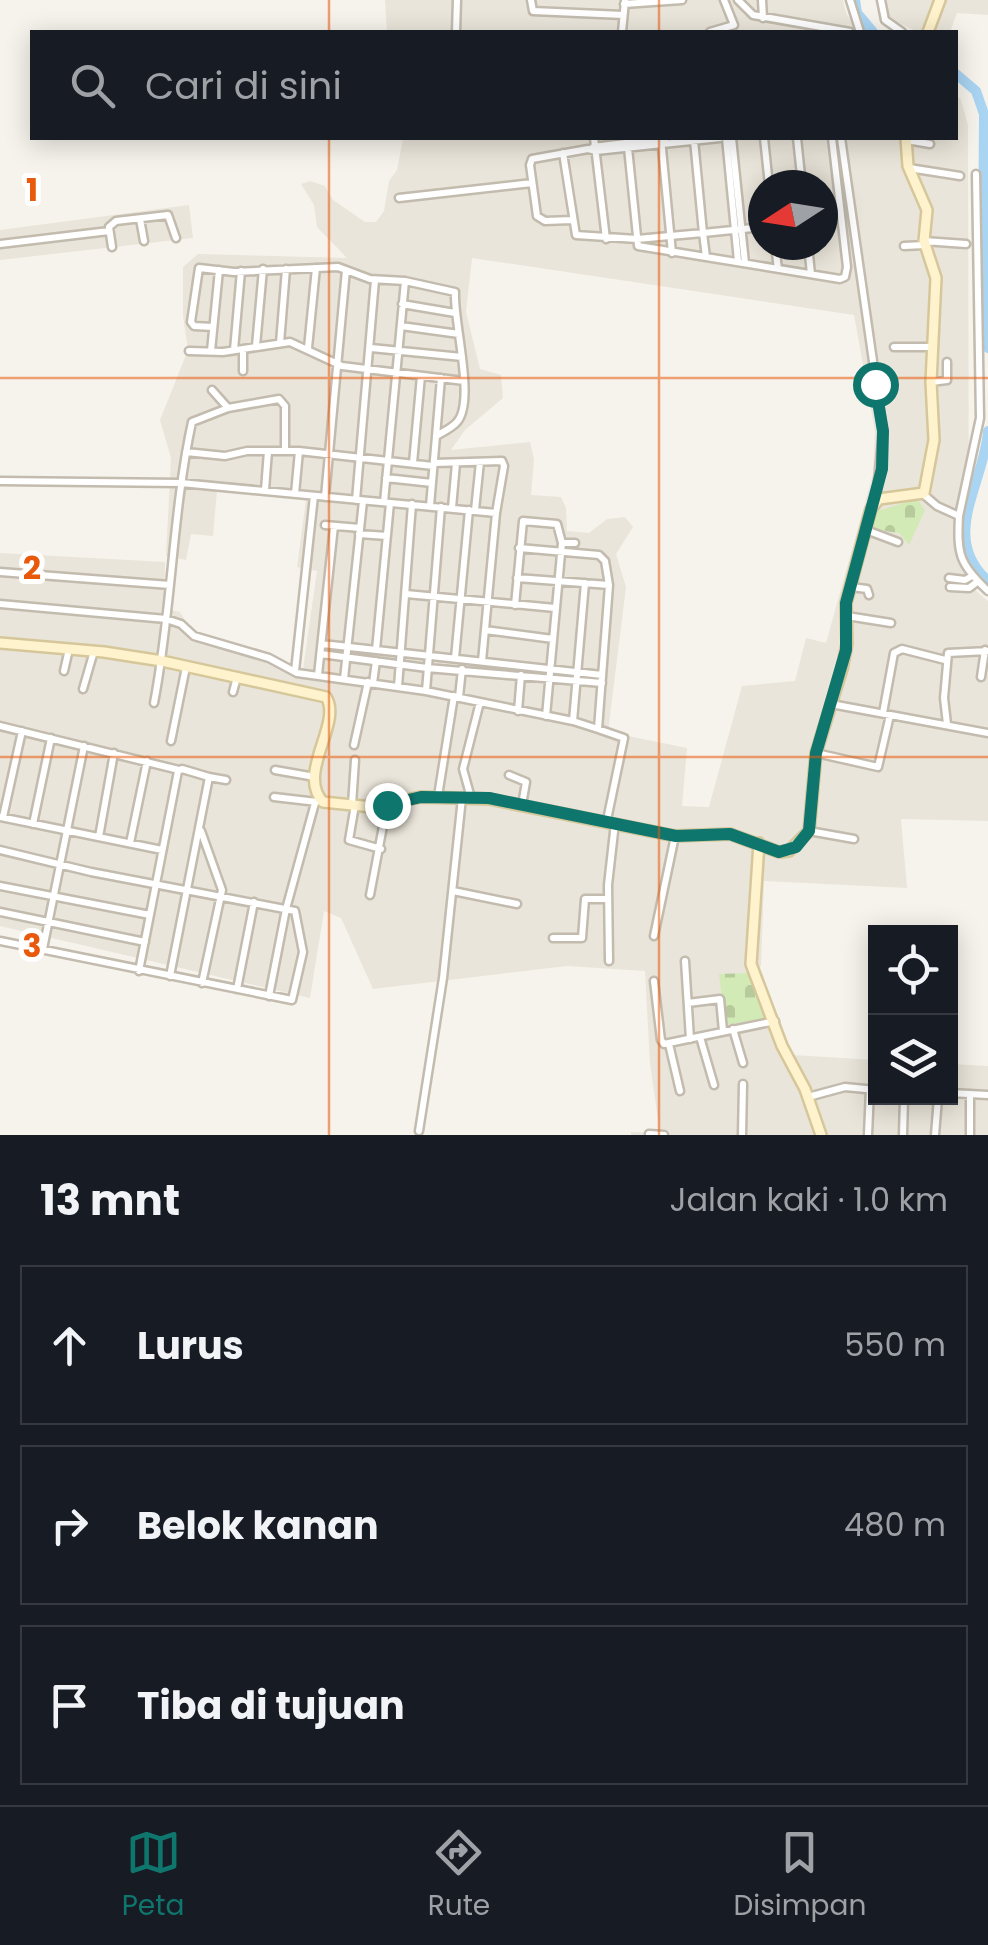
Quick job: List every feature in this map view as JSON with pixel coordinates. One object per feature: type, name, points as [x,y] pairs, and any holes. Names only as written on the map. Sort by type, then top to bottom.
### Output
[{"type":"street","points":[[456,30],[457,0]]},
{"type":"street","points":[[531,0],[533,11],[624,16]]},
{"type":"street","points":[[622,30],[625,2],[682,0]]},
{"type":"street","points":[[718,30],[734,26],[724,0]]},
{"type":"street","points":[[738,0],[750,14],[817,30]]},
{"type":"street","points":[[762,0],[763,18]]},
{"type":"street","points":[[850,0],[859,30]]},
{"type":"street","points":[[881,0],[885,20],[899,30]]},
{"type":"street","points":[[929,30],[940,0]]},
{"type":"street","points":[[662,140],[672,254]]},
{"type":"street","points":[[694,140],[706,258]]},
{"type":"street","points":[[726,140],[741,262]]},
{"type":"street","points":[[764,140],[767,170]]},
{"type":"street","points":[[797,140],[800,170]]},
{"type":"street","points":[[572,220],[541,220],[532,183],[532,159],[628,142],[637,239],[642,248],[840,279],[847,274],[832,140]]},
{"type":"street","points":[[274,797],[387,805],[421,797],[466,797],[522,804],[676,836],[730,834],[779,852],[789,851],[809,831],[816,753],[846,650],[846,616],[876,500],[883,431],[841,140]]},
{"type":"street","points":[[906,140],[909,168],[927,210],[925,243],[936,278],[931,382],[934,440],[923,494]]},
{"type":"street","points":[[911,140],[930,144]]},
{"type":"street","points":[[594,146],[606,239]]},
{"type":"street","points":[[564,153],[576,235],[637,239],[748,229]]},
{"type":"street","points":[[909,168],[960,176]]},
{"type":"street","points":[[976,174],[980,418],[959,516],[957,547],[975,579],[988,591]]},
{"type":"street","points":[[400,198],[532,183]]},
{"type":"street","points":[[112,246],[112,222],[170,216],[176,238]]},
{"type":"street","points":[[140,219],[144,241]]},
{"type":"street","points":[[0,244],[110,231]]},
{"type":"street","points":[[904,246],[966,244]]},
{"type":"street","points":[[777,260],[778,269]]},
{"type":"street","points":[[810,260],[811,274]]},
{"type":"street","points":[[213,328],[192,324],[199,268],[346,269],[375,280],[454,290],[464,381],[460,417],[436,436]]},
{"type":"street","points":[[308,348],[316,268]]},
{"type":"street","points":[[256,346],[263,269]]},
{"type":"street","points":[[280,343],[286,269]]},
{"type":"street","points":[[325,497],[346,269]]},
{"type":"street","points":[[211,351],[219,270]]},
{"type":"street","points":[[234,350],[241,271]]},
{"type":"street","points":[[344,679],[360,531],[360,456],[375,280]]},
{"type":"street","points":[[376,650],[387,536],[386,478],[405,281]]},
{"type":"street","points":[[402,304],[456,313]]},
{"type":"street","points":[[400,326],[459,334]]},
{"type":"street","points":[[189,350],[294,343],[338,365],[464,381]]},
{"type":"street","points":[[894,346],[933,346]]},
{"type":"street","points":[[243,348],[243,371]]},
{"type":"street","points":[[371,348],[462,357]]},
{"type":"street","points":[[931,382],[946,380],[947,362]]},
{"type":"street","points":[[413,463],[420,376]]},
{"type":"street","points":[[430,506],[442,378]]},
{"type":"street","points":[[212,390],[228,408]]},
{"type":"street","points":[[154,702],[181,483],[195,419],[272,398],[283,400],[285,450]]},
{"type":"street","points":[[295,494],[298,450]]},
{"type":"street","points":[[186,452],[225,456],[298,450],[434,465],[500,460],[504,464],[482,661]]},
{"type":"street","points":[[265,490],[268,451]]},
{"type":"street","points":[[438,796],[462,671],[461,600],[480,462]]},
{"type":"street","points":[[452,508],[456,463]]},
{"type":"street","points":[[386,478],[432,482]]},
{"type":"street","points":[[0,479],[181,483],[496,513]]},
{"type":"street","points":[[876,500],[923,494],[959,516]]},
{"type":"street","points":[[295,672],[314,496]]},
{"type":"street","points":[[398,687],[412,504]]},
{"type":"street","points":[[426,691],[441,507]]},
{"type":"street","points":[[515,604],[521,525],[525,520],[557,524],[562,547],[546,716]]},
{"type":"street","points":[[318,675],[329,525],[387,536]]},
{"type":"street","points":[[866,530],[898,542]]},
{"type":"street","points":[[562,547],[575,543]]},
{"type":"street","points":[[519,548],[562,547],[602,556],[608,569],[602,731]]},
{"type":"street","points":[[0,572],[170,585]]},
{"type":"street","points":[[517,578],[609,586]]},
{"type":"street","points":[[949,583],[969,588],[975,579]]},
{"type":"street","points":[[573,721],[585,583]]},
{"type":"street","points":[[851,587],[868,590],[870,595]]},
{"type":"street","points":[[406,594],[555,608]]},
{"type":"street","points":[[0,604],[166,619],[181,624],[194,636],[268,658],[295,672],[457,697],[573,721],[622,736],[611,821],[609,961]]},
{"type":"street","points":[[846,616],[891,623]]},
{"type":"street","points":[[485,630],[553,638]]},
{"type":"street","points":[[0,643],[162,661],[328,699],[331,708],[316,761],[317,802],[286,909],[269,996]]},
{"type":"street","points":[[322,644],[550,668],[602,679]]},
{"type":"street","points":[[64,671],[69,649]]},
{"type":"street","points":[[816,753],[878,767],[894,652],[902,649],[945,660]]},
{"type":"street","points":[[947,724],[945,660],[952,650],[987,650],[981,677]]},
{"type":"street","points":[[83,690],[94,651]]},
{"type":"street","points":[[321,654],[462,671],[549,678],[577,676]]},
{"type":"street","points":[[354,745],[376,661]]},
{"type":"street","points":[[170,741],[186,666]]},
{"type":"street","points":[[518,711],[521,676]]},
{"type":"street","points":[[232,692],[237,677]]},
{"type":"street","points":[[420,1131],[466,797],[462,769],[480,702]]},
{"type":"street","points":[[831,704],[988,733]]},
{"type":"street","points":[[0,726],[226,780]]},
{"type":"street","points":[[22,731],[2,817],[162,850]]},
{"type":"street","points":[[33,824],[51,738]]},
{"type":"street","points":[[43,949],[84,746]]},
{"type":"street","points":[[99,837],[114,753]]},
{"type":"street","points":[[130,844],[147,760]]},
{"type":"street","points":[[355,760],[350,841],[380,849]]},
{"type":"street","points":[[139,970],[179,770]]},
{"type":"street","points":[[275,770],[316,778]]},
{"type":"street","points":[[509,775],[526,782],[522,804]]},
{"type":"street","points":[[170,976],[209,776]]},
{"type":"street","points":[[370,895],[387,805]]},
{"type":"street","points":[[200,830],[222,890],[202,983]]},
{"type":"street","points":[[809,831],[854,839]]},
{"type":"street","points":[[654,936],[676,836]]},
{"type":"street","points":[[759,844],[752,964],[821,1135]]},
{"type":"street","points":[[0,850],[295,911],[302,952],[292,1000],[0,941]]},
{"type":"street","points":[[0,886],[150,915]]},
{"type":"street","points":[[453,892],[517,904]]},
{"type":"street","points":[[553,938],[582,938],[585,898],[608,900]]},
{"type":"street","points":[[237,990],[254,902]]},
{"type":"street","points":[[0,912],[145,942]]},
{"type":"street","points":[[685,961],[690,1040]]},
{"type":"street","points":[[654,981],[661,1040],[669,1044],[775,1021]]},
{"type":"street","points":[[688,1003],[720,999],[723,1031]]},
{"type":"street","points":[[733,1029],[743,1064]]},
{"type":"street","points":[[700,1037],[714,1085]]},
{"type":"street","points":[[669,1044],[680,1091]]},
{"type":"street","points":[[742,1135],[743,1084]]},
{"type":"street","points":[[808,1097],[845,1088],[868,1089]]},
{"type":"street","points":[[958,1093],[988,1095]]},
{"type":"street","points":[[970,1094],[970,1135]]},
{"type":"street","points":[[868,1135],[871,1105]]},
{"type":"street","points":[[902,1135],[904,1105]]},
{"type":"street","points":[[936,1135],[938,1105]]},
{"type":"street","points":[[649,1134],[664,1135]]},
{"type":"shaded area","points":[[385,0],[843,0],[857,30],[387,30]]},
{"type":"shaded area","points":[[880,0],[988,0],[988,15],[957,13],[951,30],[914,30],[886,17]]},
{"type":"shaded area","points":[[958,96],[961,100],[968,125],[969,585],[988,601],[988,821],[901,819],[907,888],[764,881],[761,966],[748,973],[719,975],[769,1018],[785,1064],[798,1067],[793,1055],[868,1060],[868,1105],[958,1105],[958,1064],[988,1066],[988,1135],[631,1135],[660,1133],[650,1064],[645,971],[567,966],[373,989],[341,918],[324,911],[310,998],[0,926],[0,553],[165,562],[164,608],[180,612],[190,629],[303,669],[317,571],[297,567],[306,500],[217,491],[213,536],[191,534],[186,560],[166,556],[171,458],[160,420],[188,350],[183,267],[198,254],[347,258],[317,227],[314,205],[301,184],[310,181],[325,186],[333,200],[365,222],[376,222],[384,211],[389,181],[397,170],[403,140],[958,140]],"holes":[[[472,258],[854,315],[875,431],[873,474],[826,643],[806,638],[795,681],[742,686],[709,807],[682,806],[687,748],[608,732],[626,587],[616,554],[633,527],[625,517],[607,519],[589,533],[567,531],[566,508],[561,497],[531,495],[534,459],[530,442],[451,450],[465,430],[503,398],[501,375],[480,369],[466,312]]]},
{"type":"shaded area","points":[[189,205],[193,238],[0,260],[0,230]]},
{"type":"green space","points":[[917,499],[925,510],[909,545],[899,533],[871,529],[874,512]]},
{"type":"green space","points":[[748,973],[769,1018],[725,1025],[719,974]]},
{"type":"waterway","points":[[855,0],[857,13],[871,30]]},
{"type":"waterway","points":[[958,76],[976,91],[984,114],[983,266],[988,348]]},
{"type":"waterway","points":[[988,431],[965,528],[974,564],[988,581]]},
{"type":"route","points":[[387,805],[421,797],[489,798],[676,836],[730,834],[779,852],[796,847],[809,831],[816,753],[846,650],[846,603],[882,469],[883,431],[875,384]]}]
